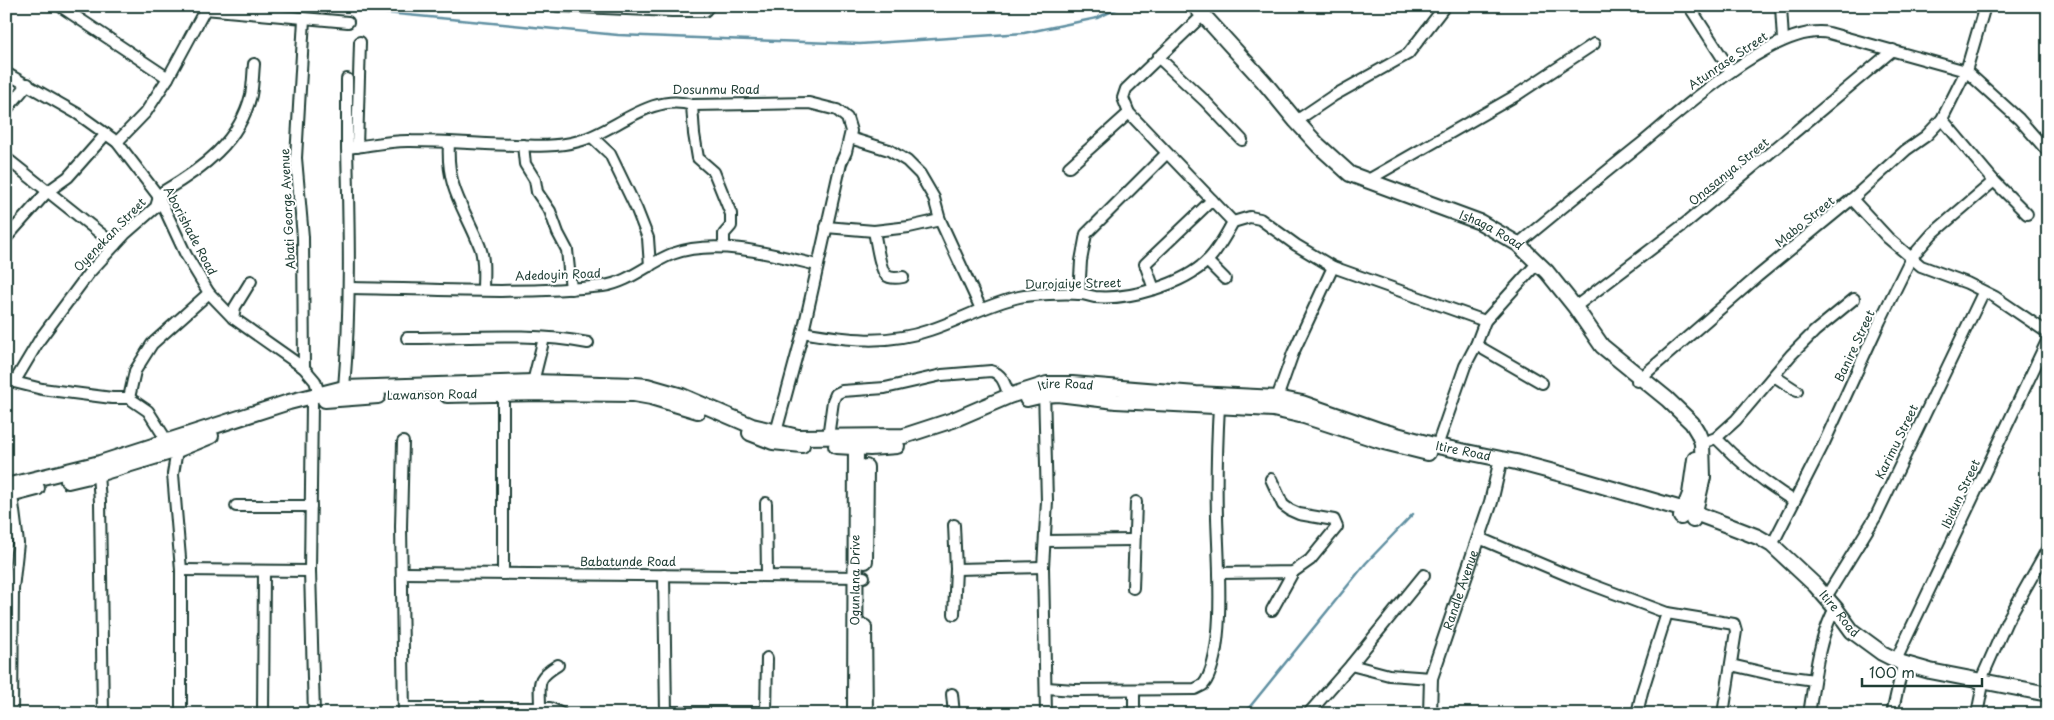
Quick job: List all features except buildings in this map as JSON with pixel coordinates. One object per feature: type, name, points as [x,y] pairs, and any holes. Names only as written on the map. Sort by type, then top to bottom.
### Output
[{"type":"main road","name":"Ishaga Road","points":[[1183,6],[1198,14],[1264,82],[1318,145],[1350,174],[1467,216],[1518,244],[1600,350],[1667,399],[1692,423],[1702,443],[1703,477],[1688,515]]},
{"type":"main road","name":"Ishaga Road","points":[[1198,14],[1327,161],[1348,178],[1379,193],[1477,228],[1506,244],[1535,267],[1575,307],[1602,346],[1639,380],[1685,428],[1693,445],[1694,468],[1688,515]]},
{"type":"main road","name":"Lawanson Road","points":[[8,492],[98,474],[172,446],[344,388],[533,382],[652,397],[698,412],[761,438],[779,443],[860,441]]},
{"type":"main road","name":"Itire Road","points":[[860,441],[895,438],[916,433],[1009,396],[1072,384],[1196,394],[1277,398],[1302,403],[1382,431],[1565,481],[1655,511],[1688,515],[1758,537],[1772,545],[1826,597],[1852,630],[1899,665]]},
{"type":"main road","name":"Lawanson Road","points":[[315,398],[503,394],[647,386],[704,405],[752,426],[798,437],[828,437],[860,441]]},
{"type":"main road","name":"Itire Road","points":[[860,441],[901,445],[926,439],[1044,390],[1058,394],[1116,401],[1280,410],[1404,448],[1500,463]]},
{"type":"main road","name":"Ogunlana Drive","points":[[855,714],[860,577],[866,497],[860,441]]},
{"type":"main road","name":"Lawanson Road","points":[[8,492],[100,463],[172,446]]},
{"type":"main road","name":"Itire Road","points":[[1688,515],[1756,545],[1789,569],[1832,614],[1848,636],[1872,655],[1928,679],[2020,693]]},
{"type":"main road","name":"Ogunlana Drive","points":[[860,577],[865,714]]},
{"type":"main road","points":[[2020,693],[2048,694]]},
{"type":"main road","points":[[2020,693],[2048,702]]},
{"type":"street","points":[[60,6],[168,78]]},
{"type":"street","points":[[558,6],[701,11],[705,11],[709,6]]},
{"type":"street","points":[[1296,121],[1333,96],[1408,54],[1445,6]]},
{"type":"street","points":[[1689,6],[1731,72]]},
{"type":"street","points":[[1781,6],[1783,40]]},
{"type":"street","name":"Mabo Street","points":[[1639,380],[1745,287],[1852,199],[1906,150],[1926,136],[1942,119],[1966,71],[1985,6]]},
{"type":"street","points":[[117,142],[146,112],[168,78],[206,8],[348,22]]},
{"type":"street","points":[[1198,14],[1126,89],[1123,98],[1129,113],[1166,154],[1233,222],[1250,217],[1260,219],[1296,246],[1333,267],[1486,321]]},
{"type":"street","name":"Abati George Avenue","points":[[304,19],[296,158],[303,237],[304,368]]},
{"type":"street","name":"Atunrase Street","points":[[1518,244],[1651,136],[1698,95],[1783,40],[1819,31],[1966,71]]},
{"type":"street","points":[[344,388],[349,332],[360,42]]},
{"type":"street","points":[[1368,180],[1515,96],[1594,44]]},
{"type":"street","name":"Onasanya Street","points":[[1575,307],[1687,222],[1855,84],[1893,50]]},
{"type":"street","points":[[1158,57],[1205,101],[1242,140]]},
{"type":"street","name":"Oyenekan Street","points":[[10,381],[89,273],[125,234],[156,207],[159,197],[164,191],[205,165],[231,138],[239,125],[251,95],[254,64]]},
{"type":"street","points":[[1966,71],[2018,119],[2048,152]]},
{"type":"street","name":"Aborishade Road","points":[[6,72],[28,84],[117,142],[159,197],[186,255],[209,293],[233,318],[304,368],[315,381],[315,398]]},
{"type":"street","points":[[347,79],[356,147]]},
{"type":"street","points":[[6,110],[28,84]]},
{"type":"street","name":"Dosunmu Road","points":[[356,147],[410,141],[523,145],[565,144],[592,137],[624,120],[668,102],[685,102],[692,105],[808,103],[838,110],[843,114],[850,125],[850,138]]},
{"type":"street","points":[[692,105],[698,158],[714,172],[731,214],[731,226],[724,234],[724,247]]},
{"type":"street","points":[[1069,167],[1129,113]]},
{"type":"street","points":[[1942,119],[1994,181],[2027,214]]},
{"type":"street","points":[[6,238],[47,192],[68,177],[106,134]]},
{"type":"street","points":[[592,137],[610,154],[637,210],[648,238],[650,266]]},
{"type":"street","points":[[776,432],[803,332],[816,265],[841,163],[850,138],[889,150],[907,161],[920,174],[934,198],[940,220],[981,310]]},
{"type":"street","points":[[449,143],[448,156],[455,193],[480,248],[483,262],[483,290]]},
{"type":"street","points":[[523,145],[525,164],[535,180],[537,192],[550,211],[567,250],[571,289]]},
{"type":"street","points":[[1079,294],[1081,261],[1086,234],[1166,154]]},
{"type":"street","points":[[6,158],[115,245]]},
{"type":"street","name":"Banire Street","points":[[1772,545],[1824,443],[1880,320],[1911,258],[1932,234],[1994,181]]},
{"type":"street","points":[[1852,199],[1921,266],[1966,284],[2010,307],[2048,334]]},
{"type":"street","points":[[1154,289],[1145,264],[1212,200]]},
{"type":"street","points":[[826,227],[874,231],[909,227],[940,220]]},
{"type":"street","name":"Durojaiye Street","points":[[803,332],[853,340],[880,340],[929,330],[1020,297],[1079,294],[1094,297],[1118,296],[1154,289],[1179,279],[1207,261],[1233,222]]},
{"type":"street","points":[[874,231],[882,268],[886,275],[893,278],[903,278]]},
{"type":"street","name":"Adedoyin Road","points":[[350,288],[483,290],[571,289],[607,286],[671,254],[698,248],[724,247],[816,265]]},
{"type":"street","points":[[1207,261],[1225,278]]},
{"type":"street","points":[[1277,398],[1293,354],[1333,267]]},
{"type":"street","points":[[1437,446],[1465,366],[1486,321],[1535,267]]},
{"type":"street","points":[[233,318],[235,307],[251,281]]},
{"type":"street","points":[[129,398],[135,371],[152,344],[209,293]]},
{"type":"street","name":"Karimu Street","points":[[1826,597],[1876,516],[1983,293]]},
{"type":"street","points":[[1702,443],[1716,438],[1736,420],[1815,331],[1854,299]]},
{"type":"street","points":[[407,338],[519,336],[588,343]]},
{"type":"street","points":[[533,382],[544,338]]},
{"type":"street","name":"Ibidun Street","points":[[1892,714],[1899,665],[2048,338]]},
{"type":"street","points":[[1476,345],[1542,383]]},
{"type":"street","points":[[828,437],[833,401],[836,394],[842,391],[884,388],[942,375],[991,372],[997,373],[1002,378],[1009,396]]},
{"type":"street","points":[[1774,376],[1797,391]]},
{"type":"street","points":[[10,381],[42,389],[112,398],[129,398],[148,411],[172,446],[181,570],[181,714]]},
{"type":"street","points":[[1044,390],[1048,501],[1043,567],[1046,714]]},
{"type":"street","points":[[503,394],[503,574]]},
{"type":"street","points":[[314,714],[310,571],[315,398]]},
{"type":"street","points":[[1046,688],[1074,690],[1195,689],[1206,681],[1217,648],[1219,573],[1216,452],[1219,406]]},
{"type":"street","points":[[1716,438],[1734,457],[1769,485],[1794,501]]},
{"type":"street","points":[[402,442],[404,711],[540,707],[550,708],[562,714]]},
{"type":"street","name":"Randle Avenue","points":[[1430,714],[1431,678],[1491,502],[1500,463]]},
{"type":"street","points":[[98,474],[103,714]]},
{"type":"street","points":[[1271,479],[1283,505],[1290,510],[1299,514],[1334,520],[1337,523],[1337,527],[1328,540],[1310,560],[1293,572],[1272,610]]},
{"type":"street","points":[[8,492],[18,544],[10,589],[9,685],[12,714]]},
{"type":"street","points":[[1133,588],[1133,540],[1136,502]]},
{"type":"street","points":[[766,503],[767,576]]},
{"type":"street","points":[[236,506],[311,506]]},
{"type":"street","points":[[954,525],[956,569],[954,614]]},
{"type":"street","points":[[1478,538],[1574,578],[1667,613],[1732,623],[1736,628],[1722,714]]},
{"type":"street","points":[[1046,541],[1133,540]]},
{"type":"street","points":[[1977,714],[1981,686],[2006,621],[2048,548]]},
{"type":"street","points":[[956,569],[1043,567]]},
{"type":"street","points":[[181,570],[310,571]]},
{"type":"street","points":[[263,714],[264,571]]},
{"type":"street","points":[[1219,573],[1293,572]]},
{"type":"street","name":"Babatunde Road","points":[[402,573],[860,577]]},
{"type":"street","points":[[664,575],[666,713],[766,713],[767,658]]},
{"type":"street","points":[[1308,714],[1351,665],[1424,575]]},
{"type":"street","points":[[1637,714],[1667,613]]},
{"type":"street","points":[[1810,714],[1821,642],[1832,614]]},
{"type":"street","points":[[540,707],[541,678],[544,673],[558,665]]},
{"type":"street","points":[[1351,665],[1389,675],[1431,678]]},
{"type":"street","points":[[1731,665],[1770,674],[1814,680]]},
{"type":"street","points":[[1134,690],[1134,714]]},
{"type":"street","points":[[952,694],[954,714]]},
{"type":"waterway","points":[[365,11],[618,35],[860,44],[1024,33],[1097,18],[1123,6]]},
{"type":"waterway","points":[[1244,714],[1366,563],[1413,514]]}]
